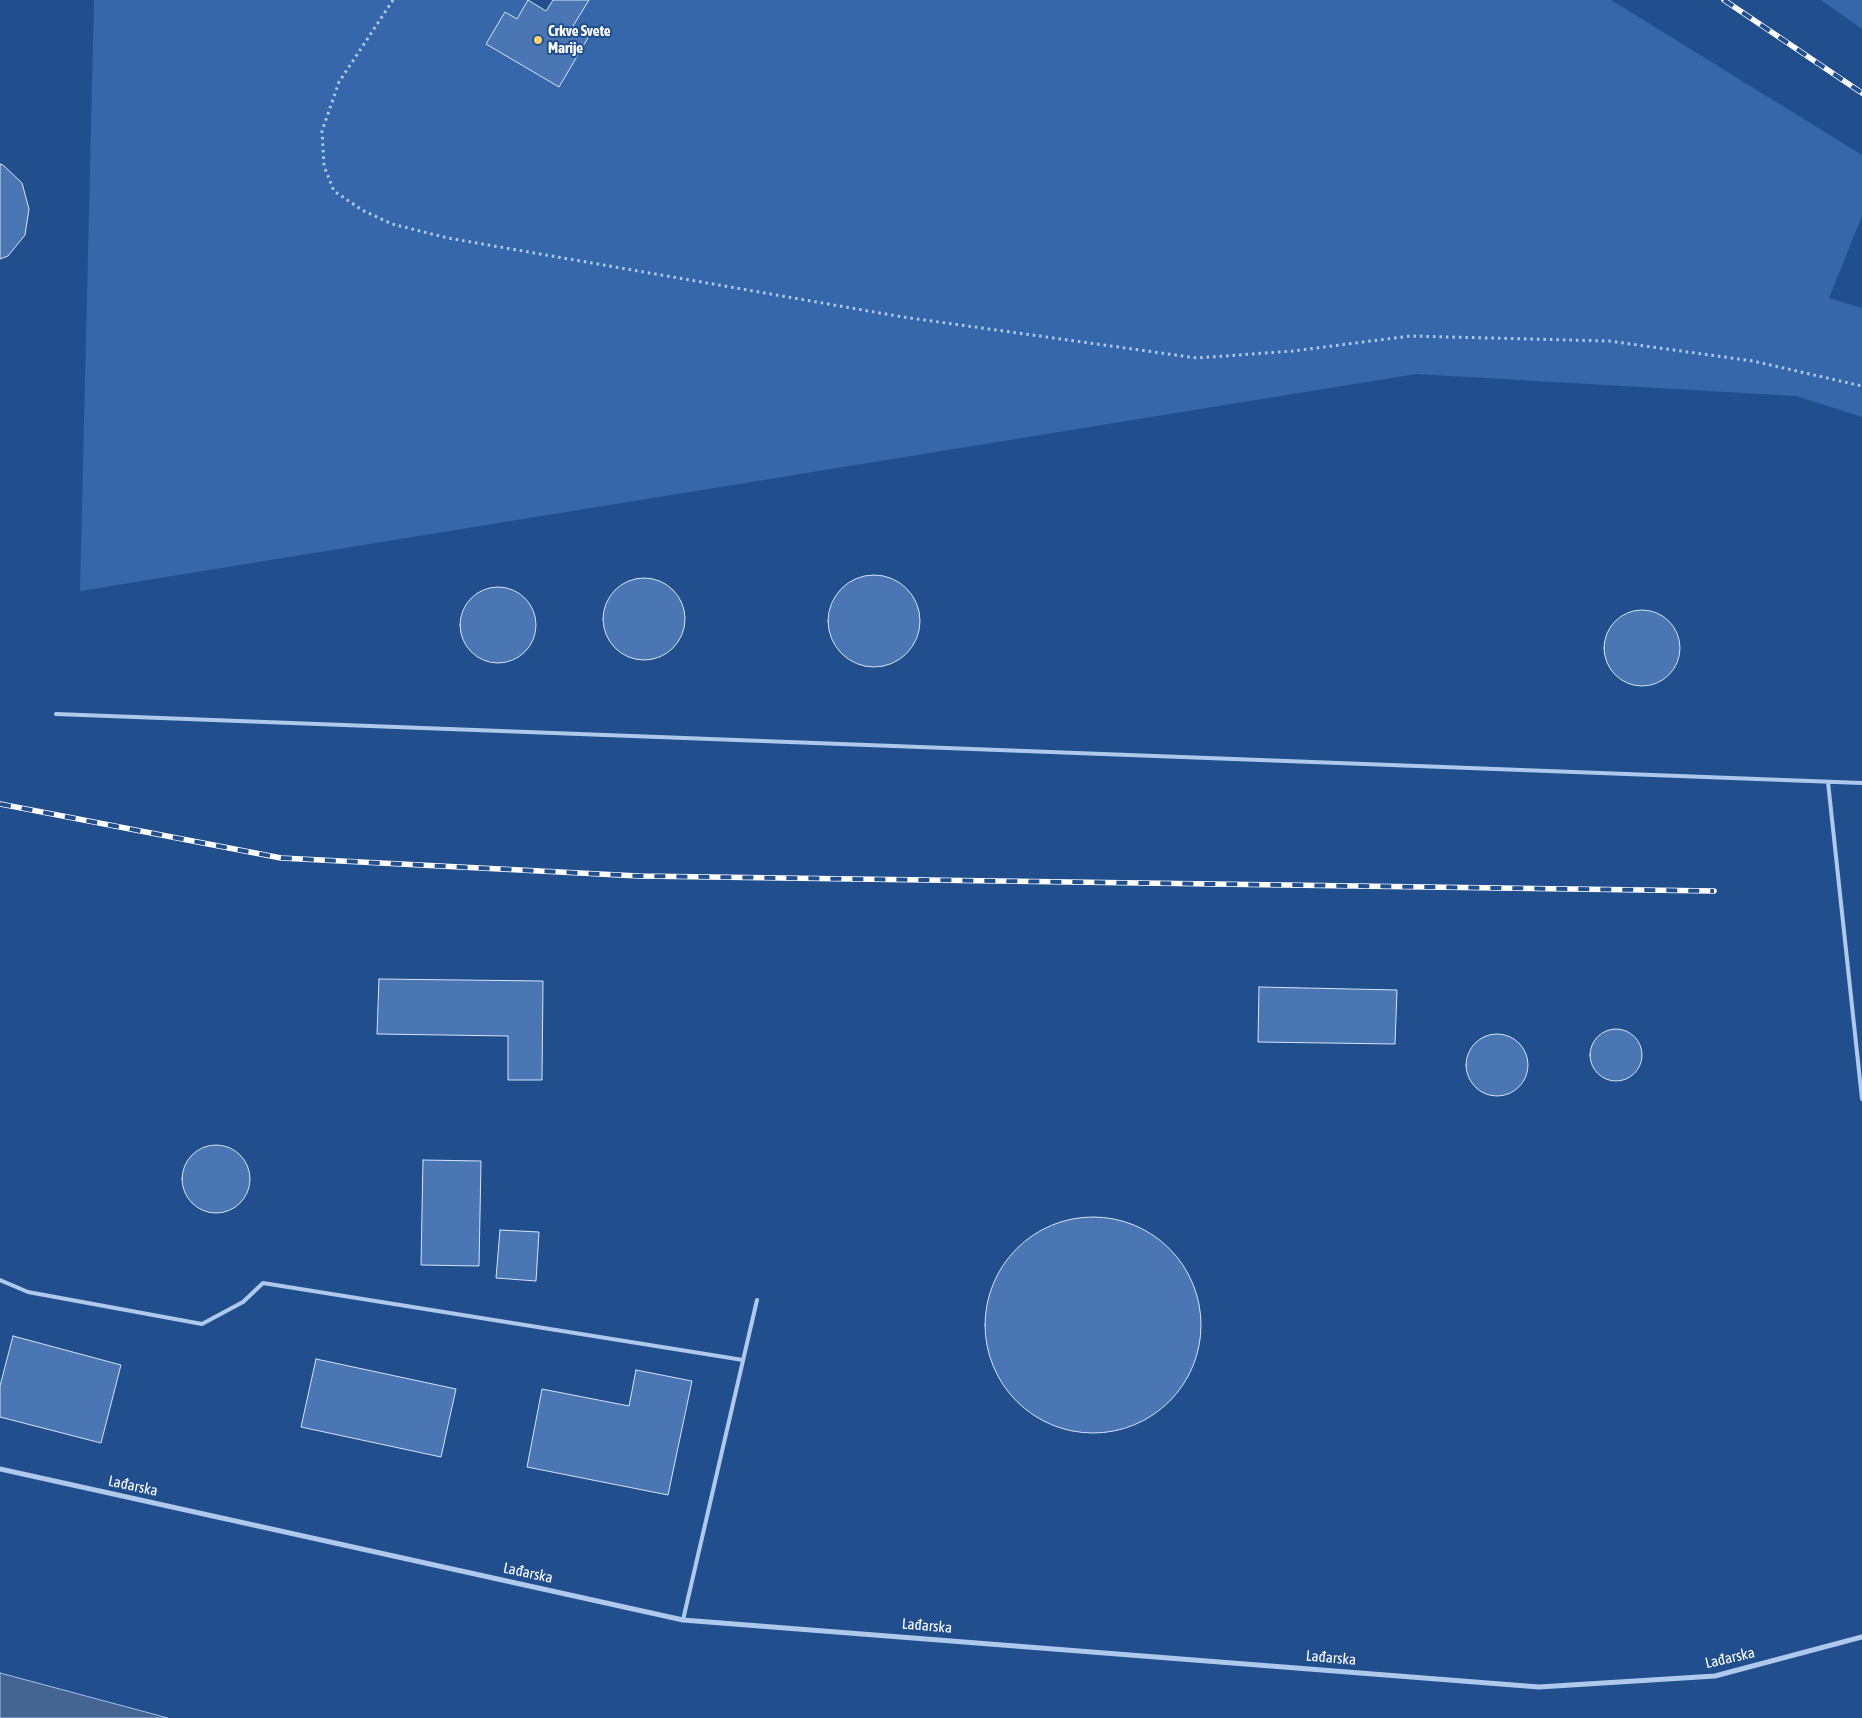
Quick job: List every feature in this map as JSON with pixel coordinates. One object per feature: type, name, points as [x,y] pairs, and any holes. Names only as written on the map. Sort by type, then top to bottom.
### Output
[{"type":"street","name":"Lađarska","points":[[0,1469],[683,1620],[1539,1687],[1715,1676],[1862,1637]]},
{"type":"lane","points":[[56,714],[1862,783]]},
{"type":"lane","points":[[1828,782],[1862,1099]]},
{"type":"lane","points":[[0,1280],[28,1292],[202,1324],[243,1302],[263,1283],[743,1360]]},
{"type":"lane","points":[[683,1620],[757,1300]]},
{"type":"path","points":[[393,0],[339,82],[322,131],[324,166],[334,191],[362,210],[392,224],[448,238],[903,317],[1197,358],[1293,351],[1410,336],[1609,341],[1753,361],[1862,386]]},
{"type":"shaded area","points":[[94,0],[528,0],[517,19],[505,12],[487,44],[559,86],[589,36],[573,26],[589,0],[1611,0],[1862,155],[1862,216],[1829,298],[1862,308],[1862,417],[1796,396],[1416,374],[80,591]]},
{"type":"shaded area","points":[[1821,0],[1862,0],[1862,29]]},
{"type":"shaded area","points":[[0,1673],[168,1718],[0,1718]]},
{"type":"building","name":"Crkve Svete Marije","points":[[528,0],[546,11],[553,0],[589,0],[573,26],[589,36],[559,87],[486,44],[505,12],[517,19]]},
{"type":"building","points":[[0,164],[22,183],[29,209],[25,235],[8,256],[0,259]]},
{"type":"building","points":[[874,575],[892,579],[906,589],[916,603],[920,621],[916,639],[906,653],[892,663],[874,667],[856,663],[842,653],[832,639],[828,621],[832,603],[842,589],[856,579]]},
{"type":"building","points":[[644,578],[660,581],[673,590],[682,603],[685,619],[682,635],[673,648],[660,657],[644,660],[628,657],[615,648],[606,635],[603,619],[606,603],[615,590],[628,581]]},
{"type":"building","points":[[498,587],[512,590],[525,598],[533,611],[536,625],[533,639],[525,652],[512,660],[498,663],[484,660],[471,652],[463,639],[460,625],[463,611],[471,598],[484,590]]},
{"type":"building","points":[[1642,610],[1657,613],[1669,621],[1677,633],[1680,648],[1677,663],[1669,675],[1657,683],[1642,686],[1627,683],[1615,675],[1607,663],[1604,648],[1607,633],[1615,621],[1627,613]]},
{"type":"building","points":[[379,979],[543,981],[542,1080],[508,1080],[508,1036],[377,1034]]},
{"type":"building","points":[[1259,987],[1397,990],[1395,1044],[1258,1042]]},
{"type":"building","points":[[1616,1029],[1626,1031],[1634,1037],[1640,1045],[1642,1055],[1640,1065],[1634,1073],[1626,1079],[1616,1081],[1606,1079],[1598,1073],[1592,1065],[1590,1055],[1592,1045],[1598,1037],[1606,1031]]},
{"type":"building","points":[[1497,1034],[1509,1036],[1519,1043],[1526,1053],[1528,1065],[1526,1077],[1519,1087],[1509,1094],[1497,1096],[1485,1094],[1475,1087],[1468,1077],[1466,1065],[1468,1053],[1475,1043],[1485,1036]]},
{"type":"building","points":[[223,1145],[235,1151],[244,1160],[250,1172],[248,1192],[240,1203],[223,1213],[209,1213],[192,1203],[184,1192],[182,1172],[192,1155],[203,1147]]},
{"type":"building","points":[[423,1160],[481,1161],[479,1266],[421,1265]]},
{"type":"building","points":[[1093,1217],[1114,1219],[1144,1230],[1169,1249],[1188,1274],[1199,1304],[1201,1325],[1199,1346],[1188,1376],[1169,1401],[1144,1420],[1114,1431],[1093,1433],[1072,1431],[1042,1420],[1017,1401],[998,1376],[987,1346],[985,1325],[987,1304],[998,1274],[1017,1249],[1042,1230],[1072,1219]]},
{"type":"building","points":[[500,1230],[539,1232],[536,1281],[496,1278]]},
{"type":"building","points":[[13,1336],[121,1365],[101,1443],[0,1417],[0,1386]]},
{"type":"building","points":[[316,1359],[456,1389],[441,1457],[301,1427]]},
{"type":"building","points":[[636,1370],[692,1381],[668,1495],[527,1467],[542,1389],[629,1406]]},
{"type":"railway","points":[[1724,0],[1862,93]]},
{"type":"railway","points":[[0,804],[281,858],[639,876],[1714,891]]},
{"type":"place","name":"Crkve Svete Marije","points":[[538,40]]}]
